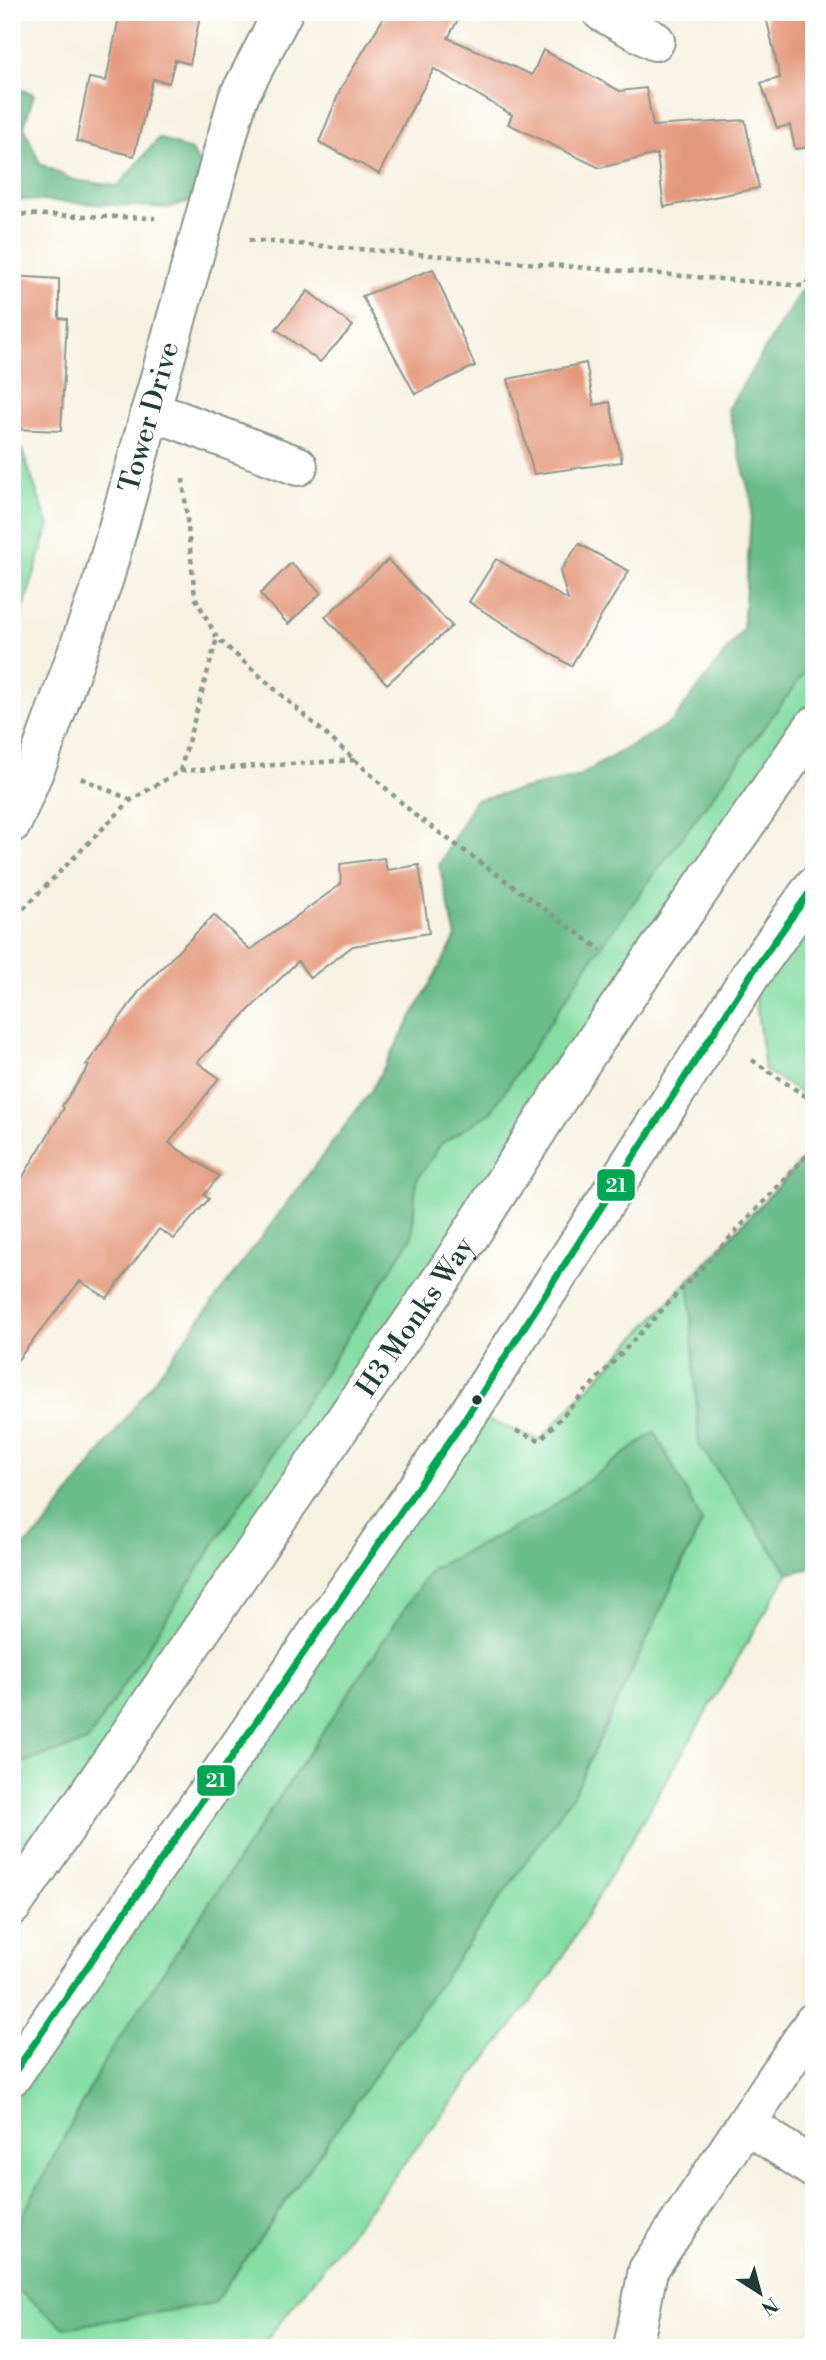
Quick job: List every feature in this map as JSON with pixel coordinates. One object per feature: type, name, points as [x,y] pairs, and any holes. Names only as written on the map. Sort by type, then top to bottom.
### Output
[{"type":"main road","name":"Tower Drive","points":[[12,823],[39,759],[163,416],[202,231],[238,98],[283,12]]},
{"type":"main road","points":[[602,12],[655,41]]},
{"type":"main road","points":[[163,416],[298,466]]},
{"type":"main road","name":"H3 Monks Way","points":[[12,1906],[449,1268],[589,1050],[814,726]]},
{"type":"main road","points":[[12,2077],[469,1413],[752,973],[814,886]]},
{"type":"main road","points":[[633,2348],[648,2270],[814,2022]]},
{"type":"main road","points":[[747,2124],[814,2169]]},
{"type":"path","points":[[12,214],[186,219],[202,231],[218,237],[804,286],[814,273]]},
{"type":"path","points":[[163,416],[195,597],[217,638],[415,815],[607,954]]},
{"type":"path","points":[[180,771],[217,638]]},
{"type":"path","points":[[12,925],[20,911],[131,800],[180,771],[355,760]]},
{"type":"path","points":[[743,1053],[814,1102]]},
{"type":"path","points":[[469,1413],[540,1440],[814,1148]]},
{"type":"green space","points":[[12,87],[34,94],[24,127],[40,164],[73,180],[118,186],[159,138],[192,151],[204,173],[193,200],[167,208],[12,199]]},
{"type":"green space","points":[[814,284],[814,660],[595,954],[491,1112],[441,1144],[416,1181],[412,1237],[87,1742],[12,1766],[12,1557],[42,1530],[371,1091],[456,937],[439,865],[475,800],[577,777],[673,721],[743,629],[752,503],[728,409],[804,286]]},
{"type":"green space","points":[[12,440],[22,451],[49,526],[12,646]]},
{"type":"green space","points":[[814,660],[814,726],[12,1906],[12,1766],[87,1742],[412,1237],[416,1181],[441,1143],[491,1112],[595,954]]},
{"type":"green space","points":[[814,886],[814,1102],[765,1070],[752,973]]},
{"type":"green space","points":[[814,1148],[814,1568],[788,1573],[699,1444],[689,1280]]},
{"type":"green space","points":[[689,1280],[699,1444],[788,1573],[554,1972],[260,2348],[12,2348],[12,2285],[65,2328],[214,2303],[573,1795],[702,1523],[655,1432],[542,1514],[431,1569],[12,2235],[12,2076],[469,1413],[540,1440]]},
{"type":"green space","points":[[655,1432],[702,1522],[573,1795],[214,2303],[65,2328],[12,2285],[12,2235],[106,2058],[431,1569],[542,1514]]},
{"type":"building","points":[[120,12],[201,12],[190,64],[175,60],[169,83],[153,79],[134,156],[76,141],[89,78],[106,81]]},
{"type":"building","points":[[387,12],[462,12],[448,38],[532,75],[543,50],[620,91],[646,88],[653,126],[745,120],[759,188],[664,207],[657,154],[600,168],[508,124],[512,115],[434,69],[379,174],[319,142],[341,88]]},
{"type":"building","points":[[765,12],[814,12],[814,147],[795,149],[790,125],[777,128],[761,83],[780,78]]},
{"type":"building","points":[[433,269],[475,366],[415,394],[362,296]]},
{"type":"building","points":[[12,276],[59,279],[59,318],[67,319],[61,431],[12,429]]},
{"type":"building","points":[[308,291],[353,326],[320,362],[276,329]]},
{"type":"building","points":[[586,363],[594,405],[610,402],[622,462],[534,474],[508,379]]},
{"type":"building","points":[[579,544],[629,571],[571,666],[469,602],[496,559],[568,600],[560,571]]},
{"type":"building","points":[[388,560],[452,626],[387,684],[325,617]]},
{"type":"building","points":[[291,563],[321,593],[288,624],[260,594]]},
{"type":"building","points":[[384,858],[387,870],[419,865],[429,933],[353,946],[310,978],[298,961],[197,1062],[219,1078],[169,1143],[219,1176],[204,1195],[209,1199],[174,1239],[159,1229],[107,1298],[80,1281],[12,1367],[12,1195],[64,1108],[62,1106],[89,1066],[86,1065],[141,989],[214,915],[250,950],[341,884],[340,864]]},
{"type":"transit line","name":"21","points":[[12,2076],[469,1413],[752,973],[814,886]]}]
